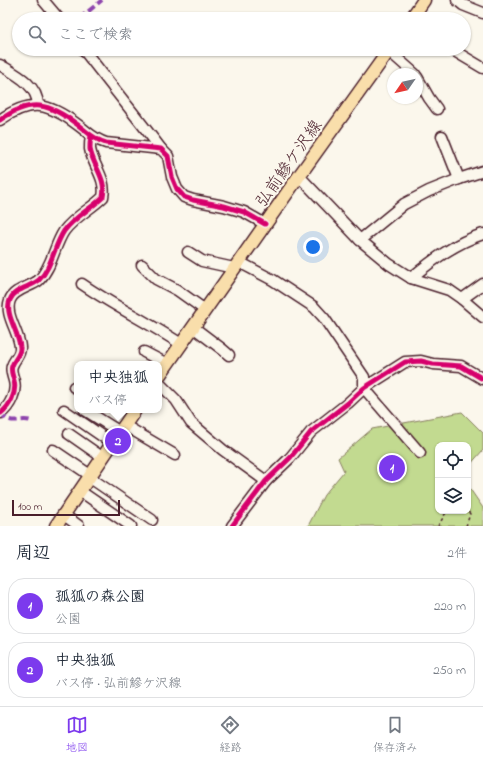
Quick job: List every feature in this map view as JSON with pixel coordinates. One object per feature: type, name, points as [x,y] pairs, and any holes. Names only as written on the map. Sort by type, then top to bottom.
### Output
[{"type":"main road","points":[[416,12],[424,0]]},
{"type":"main road","name":"弘前鰺ケ沢線","points":[[162,372],[299,176],[386,56]]},
{"type":"main road","points":[[56,526],[122,429],[129,413]]},
{"type":"street","points":[[43,0],[53,12]]},
{"type":"street","points":[[457,0],[463,5],[483,14]]},
{"type":"street","points":[[89,56],[156,141],[161,150],[168,156],[172,177],[177,189],[184,197],[244,212],[265,224]]},
{"type":"street","points":[[396,56],[409,68]]},
{"type":"street","points":[[463,56],[483,68]]},
{"type":"street","points":[[0,65],[22,79],[32,88],[37,98],[38,105]]},
{"type":"street","points":[[423,88],[437,109]]},
{"type":"street","points":[[0,120],[12,111],[25,106],[38,105],[54,110],[78,125],[90,136],[106,143],[161,150]]},
{"type":"street","points":[[1,413],[15,390],[11,372],[12,366],[19,355],[21,348],[14,324],[9,314],[8,308],[10,299],[16,293],[39,280],[49,266],[56,244],[64,231],[70,224],[103,197],[105,191],[90,149],[90,136]]},
{"type":"street","points":[[442,136],[459,179]]},
{"type":"street","points":[[360,240],[404,204],[429,191],[459,179],[483,172]]},
{"type":"street","points":[[299,176],[360,240],[390,264],[411,278],[449,290],[483,317]]},
{"type":"street","points":[[411,278],[435,258],[467,239],[483,234]]},
{"type":"street","points":[[188,252],[202,261],[236,265],[273,280],[314,307],[324,318],[364,377],[364,388],[420,454]]},
{"type":"street","points":[[142,265],[156,279],[177,290],[205,310]]},
{"type":"street","points":[[82,284],[122,310],[161,331],[181,344]]},
{"type":"street","points":[[462,299],[483,284]]},
{"type":"street","points":[[193,327],[229,356]]},
{"type":"street","points":[[144,352],[161,361]]},
{"type":"street","points":[[162,361],[167,364]]},
{"type":"street","points":[[232,526],[266,481],[290,458],[311,432],[348,403],[364,388],[405,362],[421,361],[433,364],[461,366],[483,379]]},
{"type":"street","points":[[162,386],[176,400],[191,423],[223,450],[266,481]]},
{"type":"street","points":[[64,410],[112,443]]},
{"type":"street","points":[[91,413],[175,455]]},
{"type":"street","points":[[68,434],[102,457]]},
{"type":"street","points":[[53,450],[152,520]]},
{"type":"street","points":[[80,491],[131,526]]},
{"type":"street","points":[[64,515],[79,526]]},
{"type":"path","points":[[438,526],[445,514]]},
{"type":"path","points":[[466,526],[470,514]]},
{"type":"green space","points":[[462,412],[483,433],[483,450],[471,464],[471,442],[435,442],[435,514],[471,514],[471,490],[483,508],[483,526],[308,526],[324,495],[344,471],[338,458],[372,429]]},
{"type":"marked path","points":[[87,12],[102,0]]},
{"type":"marked path","points":[[0,413],[10,420],[31,421]]},
{"type":"cycle path","points":[[0,120],[21,108],[40,106],[58,112],[94,138],[106,143],[161,149],[168,156],[172,177],[177,189],[184,197],[244,212],[265,224]]},
{"type":"cycle path","points":[[1,413],[10,403],[14,394],[15,385],[11,368],[20,350],[19,341],[10,317],[10,300],[15,293],[39,280],[47,269],[64,231],[73,221],[103,197],[103,184],[90,149],[91,136]]},
{"type":"cycle path","points":[[232,526],[266,481],[290,458],[311,432],[348,403],[364,388],[405,362],[421,361],[433,364],[461,366],[483,379]]},
{"type":"place","name":"中央独狐","points":[[118,441]]},
{"type":"place","name":"孤狐の森公園","points":[[392,468]]}]
